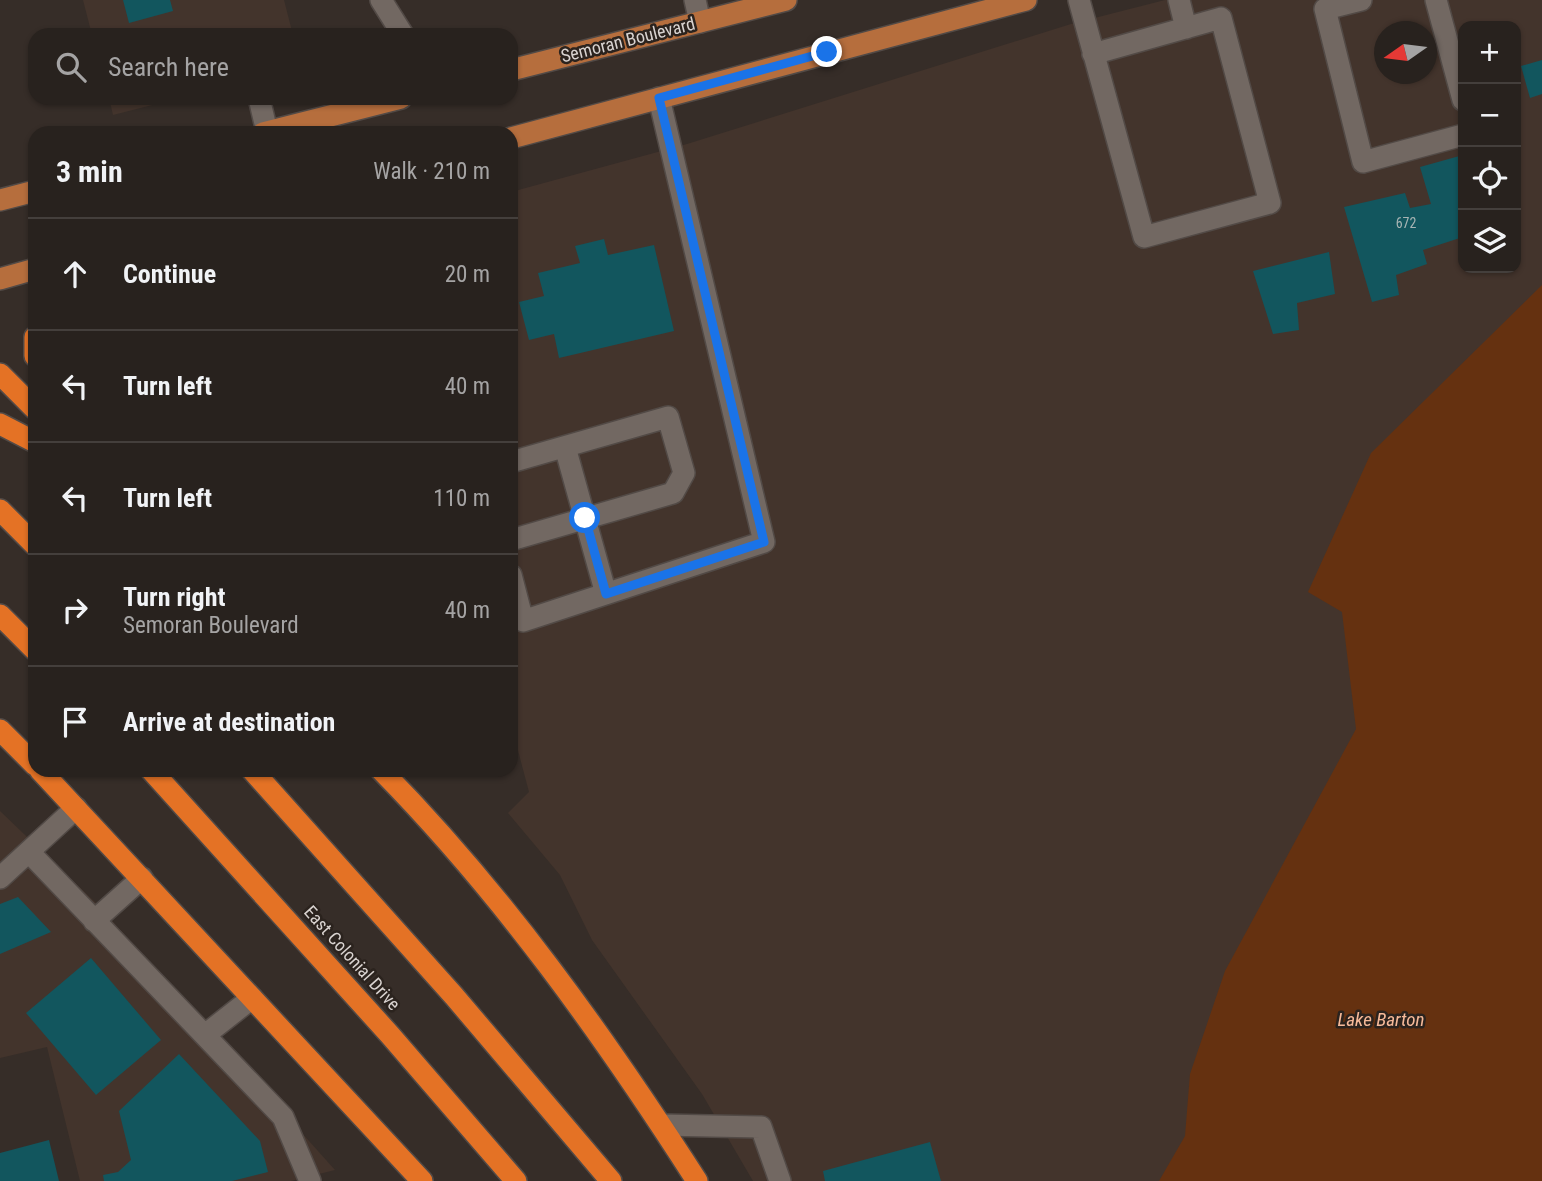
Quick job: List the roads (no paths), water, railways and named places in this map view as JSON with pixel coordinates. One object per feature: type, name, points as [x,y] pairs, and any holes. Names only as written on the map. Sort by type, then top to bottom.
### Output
[{"type":"highway","points":[[0,374],[28,402]]},
{"type":"highway","points":[[0,424],[28,438]]},
{"type":"highway","points":[[0,439],[28,441]]},
{"type":"highway","points":[[0,510],[28,538]]},
{"type":"highway","points":[[0,615],[28,643]]},
{"type":"highway","points":[[0,730],[28,758]]},
{"type":"highway","points":[[47,777],[422,1181]]},
{"type":"highway","name":"East Colonial Drive","points":[[157,777],[390,1035],[516,1181]]},
{"type":"highway","points":[[258,777],[454,996],[611,1181]]},
{"type":"highway","points":[[389,777],[427,816],[554,974],[662,1125],[697,1181]]},
{"type":"main road","name":"Semoran Boulevard","points":[[518,68],[786,0]]},
{"type":"main road","points":[[518,136],[1026,0]]},
{"type":"main road","points":[[292,126],[374,105]]},
{"type":"main road","points":[[0,200],[28,193]]},
{"type":"main road","points":[[0,279],[28,271]]},
{"type":"street","points":[[381,0],[399,28]]},
{"type":"street","points":[[695,0],[700,22]]},
{"type":"street","points":[[1079,0],[1093,54],[1144,237],[1270,202],[1221,18],[1093,54]]},
{"type":"street","points":[[1179,0],[1186,28]]},
{"type":"street","points":[[1361,0],[1325,9],[1363,162],[1458,136]]},
{"type":"street","points":[[1436,0],[1459,84]]},
{"type":"street","points":[[518,602],[523,621],[764,542],[659,98]]},
{"type":"street","points":[[259,105],[264,126]]},
{"type":"street","points":[[518,460],[668,417],[684,473],[673,493],[518,538]]},
{"type":"street","points":[[565,447],[606,594]]},
{"type":"street","points":[[0,878],[76,808]]},
{"type":"street","points":[[29,852],[283,1117],[310,1181]]},
{"type":"street","points":[[94,921],[142,878]]},
{"type":"street","points":[[205,1035],[252,998]]},
{"type":"street","points":[[662,1125],[761,1127],[780,1181]]},
{"type":"water","name":"Lake Barton","points":[[1542,285],[1542,1181],[1159,1181],[1185,1136],[1190,1074],[1225,971],[1356,729],[1342,612],[1308,592],[1371,453]]}]
